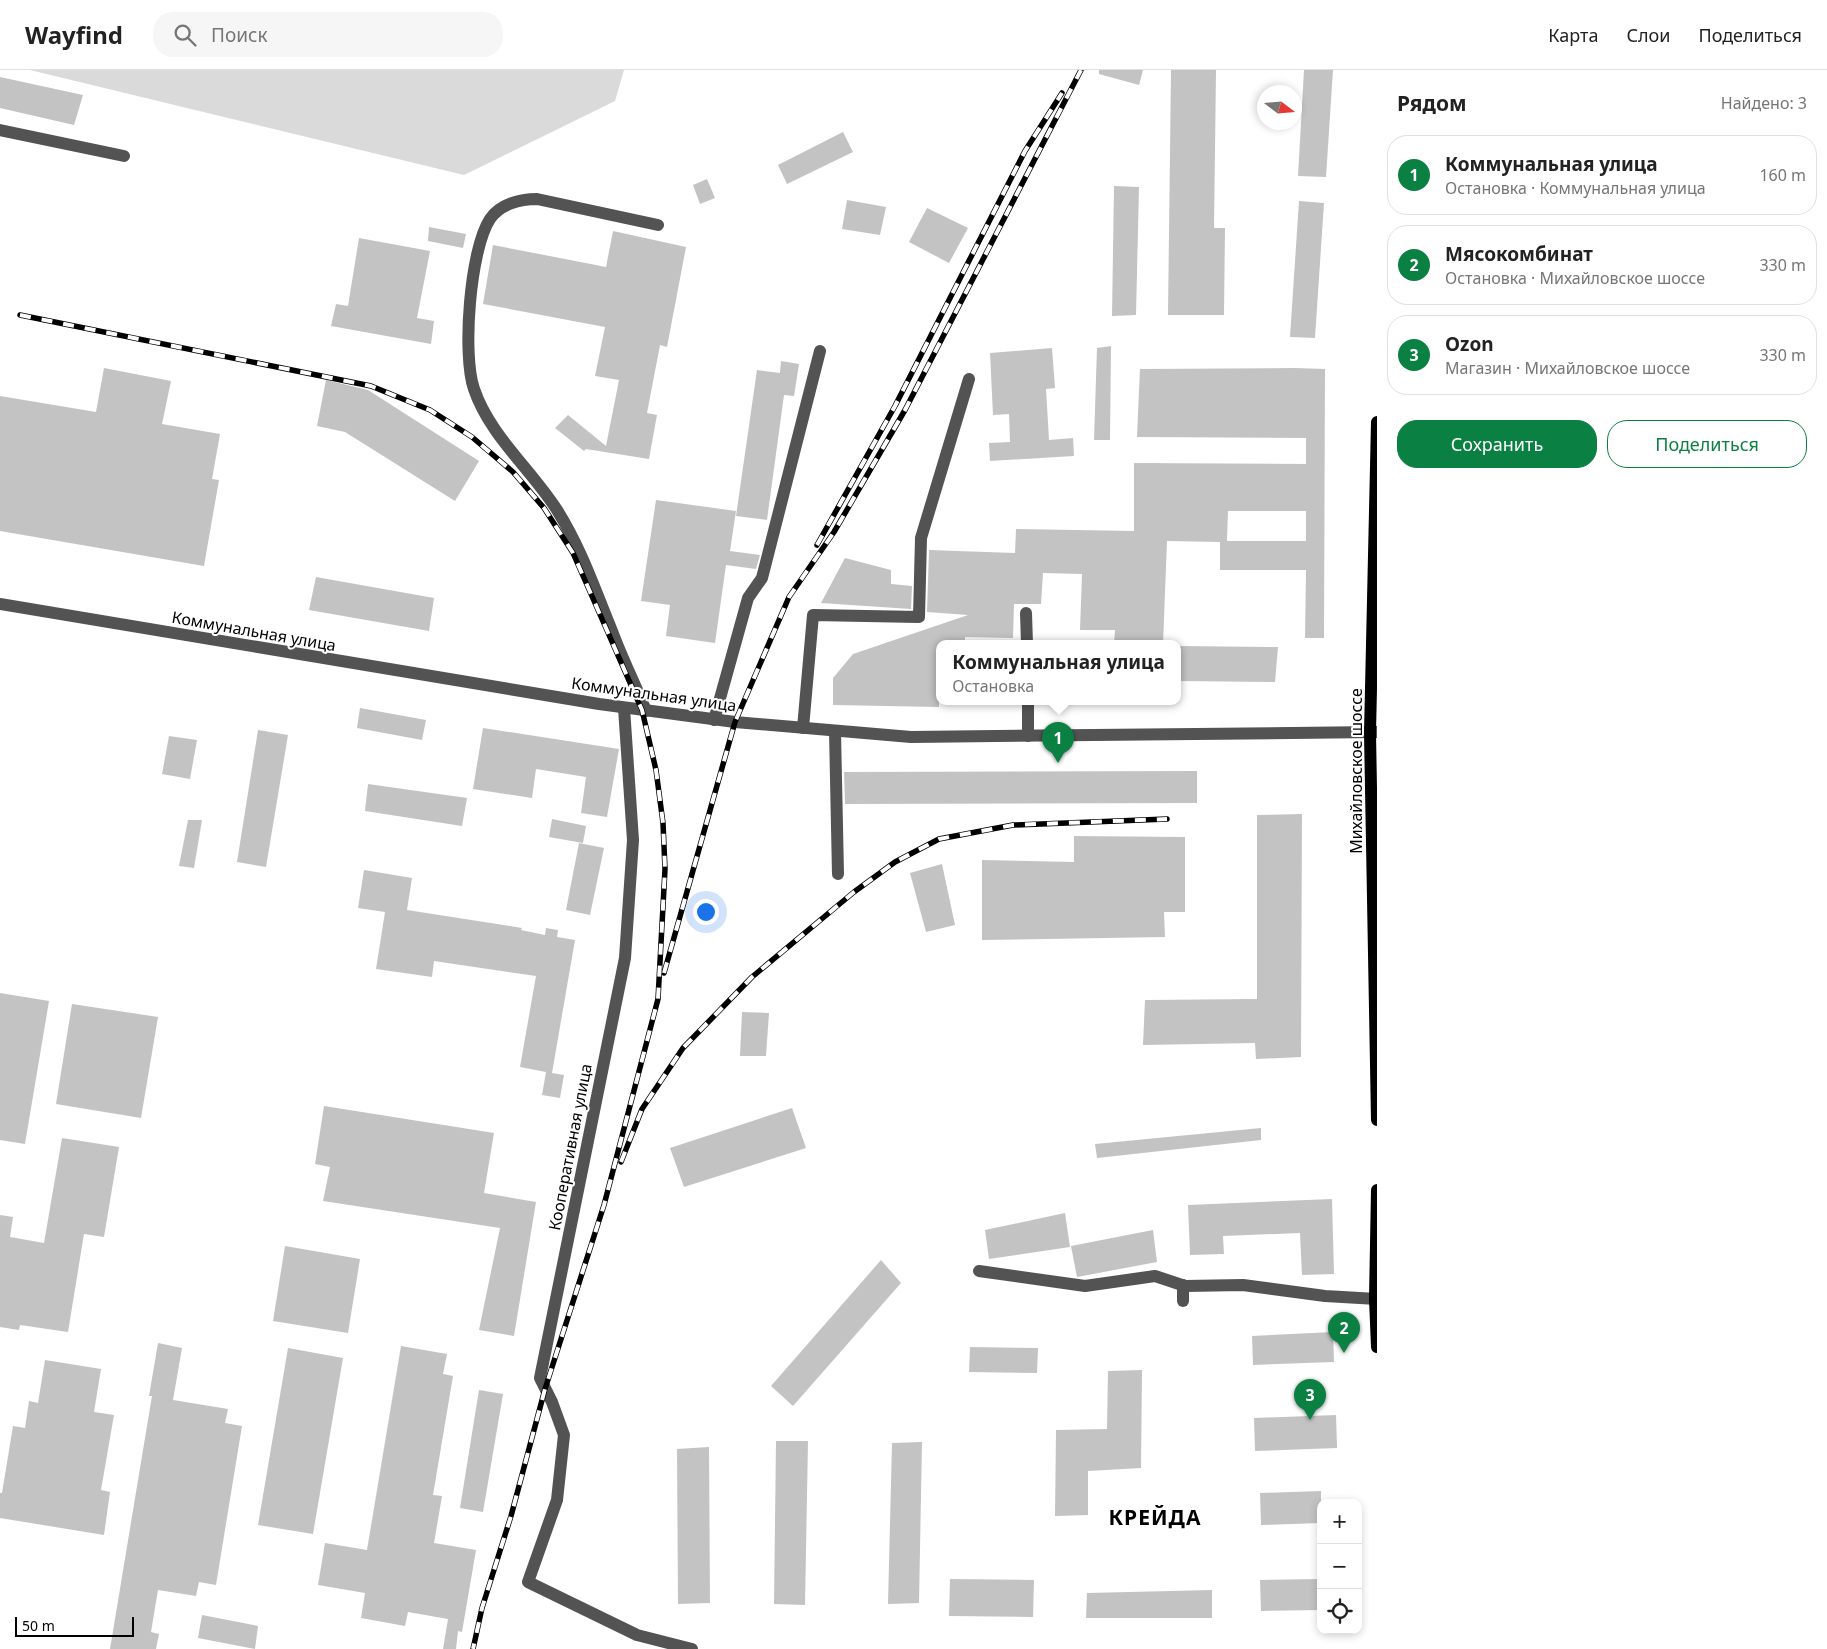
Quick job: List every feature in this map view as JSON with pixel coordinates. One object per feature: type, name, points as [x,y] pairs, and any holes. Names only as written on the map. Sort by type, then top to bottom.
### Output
[{"type":"main road","name":"Михайловское шоссе","points":[[1377,422],[1374,732],[1377,1120]]},
{"type":"main road","points":[[1377,1190],[1377,1347]]},
{"type":"street","points":[[0,130],[124,156]]},
{"type":"street","points":[[646,711],[581,554],[556,510],[481,409],[473,386],[467,343],[471,294],[482,236],[491,218],[504,207],[521,199],[537,198],[658,225]]},
{"type":"street","points":[[714,720],[748,598],[762,578],[820,351]]},
{"type":"street","points":[[803,728],[814,615],[919,617],[921,538],[968,379]]},
{"type":"street","name":"Коммунальная улица","points":[[0,604],[624,708],[714,720],[912,737],[1374,732]]},
{"type":"street","points":[[1026,613],[1027,640]]},
{"type":"street","points":[[1028,705],[1028,736]]},
{"type":"street","name":"Кооперативная улица","points":[[624,708],[633,840],[625,958],[540,1378],[552,1402],[564,1435],[558,1500],[528,1582],[637,1635],[692,1649]]},
{"type":"street","points":[[835,731],[838,874]]},
{"type":"street","points":[[979,1271],[1085,1286],[1155,1276],[1183,1285],[1243,1286],[1326,1296],[1376,1299]]},
{"type":"street","points":[[1183,1285],[1183,1301]]},
{"type":"shaded area","points":[[30,70],[624,70],[615,101],[464,175]]},
{"type":"building","points":[[1099,70],[1143,70],[1139,85],[1099,74]]},
{"type":"building","points":[[1171,70],[1216,70],[1214,228],[1225,228],[1224,315],[1168,315]]},
{"type":"building","points":[[1304,70],[1333,70],[1326,177],[1298,176]]},
{"type":"building","points":[[0,77],[83,95],[74,125],[0,108]]},
{"type":"building","points":[[843,132],[853,152],[787,184],[778,165]]},
{"type":"building","points":[[707,179],[715,198],[700,204],[693,185]]},
{"type":"building","points":[[1114,186],[1139,187],[1136,315],[1112,316]]},
{"type":"building","points":[[847,200],[886,207],[880,235],[842,229]]},
{"type":"building","points":[[1299,201],[1324,203],[1315,338],[1290,337]]},
{"type":"building","points":[[927,208],[968,228],[949,263],[909,242]]},
{"type":"building","points":[[429,227],[466,234],[463,248],[428,241]]},
{"type":"building","points":[[613,231],[686,247],[667,347],[660,345],[647,413],[657,415],[649,459],[586,449],[584,451],[555,428],[568,415],[606,446],[619,380],[595,376],[605,327],[483,304],[493,245],[606,267]]},
{"type":"building","points":[[359,238],[430,251],[417,318],[434,321],[431,344],[331,326],[336,304],[348,306]]},
{"type":"building","points":[[1111,346],[1110,440],[1094,440],[1097,348]]},
{"type":"building","points":[[1052,348],[1055,388],[1046,389],[1049,440],[1073,438],[1074,456],[990,461],[989,443],[1010,442],[1009,414],[993,415],[990,353]]},
{"type":"building","points":[[781,361],[799,364],[794,396],[784,395],[767,520],[736,516],[757,370],[780,373]]},
{"type":"building","points":[[104,368],[171,381],[162,424],[220,434],[212,479],[219,480],[204,566],[0,531],[0,396],[96,412]]},
{"type":"building","points":[[1140,369],[1325,369],[1324,638],[1305,638],[1306,570],[1220,570],[1220,542],[1167,541],[1163,640],[1114,640],[1115,630],[1080,630],[1082,574],[1043,573],[1041,604],[1014,604],[1013,638],[965,637],[965,640],[936,640],[936,705],[939,705],[939,707],[833,705],[833,678],[853,654],[968,615],[927,612],[929,550],[1015,553],[1016,529],[1134,531],[1134,463],[1306,464],[1306,438],[1137,437]],"holes":[[[1228,511],[1306,511],[1306,541],[1227,541]]]},
{"type":"building","points":[[326,380],[368,390],[479,461],[455,501],[345,432],[317,426]]},
{"type":"building","points":[[656,500],[736,511],[730,551],[760,555],[756,569],[726,565],[715,643],[666,636],[670,605],[641,601]]},
{"type":"building","points":[[845,558],[891,570],[891,584],[912,586],[911,609],[821,603]]},
{"type":"building","points":[[316,577],[434,598],[429,631],[309,610]]},
{"type":"building","points":[[1181,646],[1278,647],[1275,682],[1181,681]]},
{"type":"building","points":[[360,708],[426,720],[422,740],[357,728]]},
{"type":"building","points":[[483,728],[619,749],[607,817],[581,813],[586,777],[536,769],[532,798],[473,789]]},
{"type":"building","points":[[258,730],[288,735],[266,867],[237,862]]},
{"type":"building","points":[[169,736],[197,740],[190,779],[162,774]]},
{"type":"building","points":[[1197,771],[1197,803],[845,804],[844,772]]},
{"type":"building","points":[[368,784],[467,798],[462,826],[365,811]]},
{"type":"building","points":[[1302,814],[1301,1057],[1256,1059],[1255,1043],[1143,1045],[1145,1000],[1257,999],[1257,815]]},
{"type":"building","points":[[552,819],[586,826],[583,843],[549,837]]},
{"type":"building","points":[[188,820],[202,820],[194,868],[179,866]]},
{"type":"building","points":[[1074,836],[1185,837],[1185,912],[1164,912],[1165,937],[982,940],[982,860],[1074,862]]},
{"type":"building","points":[[579,843],[604,848],[590,915],[566,910]]},
{"type":"building","points":[[942,864],[955,925],[926,932],[910,873]]},
{"type":"building","points":[[364,870],[412,878],[407,910],[522,928],[521,930],[545,935],[546,928],[558,930],[557,937],[575,940],[552,1073],[564,1075],[560,1098],[542,1095],[546,1072],[520,1067],[536,976],[434,961],[432,977],[376,969],[385,912],[358,908]]},
{"type":"building","points":[[0,993],[49,1001],[25,1144],[0,1140]]},
{"type":"building","points":[[72,1004],[158,1017],[141,1118],[56,1104]]},
{"type":"building","points":[[742,1012],[769,1013],[766,1056],[740,1056]]},
{"type":"building","points":[[324,1106],[494,1133],[484,1193],[536,1202],[514,1336],[479,1330],[500,1228],[323,1201],[330,1167],[315,1164]]},
{"type":"building","points":[[792,1108],[806,1148],[684,1187],[670,1148]]},
{"type":"building","points":[[1261,1128],[1261,1140],[1097,1158],[1095,1144]]},
{"type":"building","points":[[62,1138],[119,1147],[104,1237],[84,1234],[68,1332],[20,1325],[19,1330],[0,1327],[0,1215],[13,1217],[10,1237],[44,1243]]},
{"type":"building","points":[[1332,1199],[1334,1274],[1302,1275],[1300,1233],[1223,1236],[1224,1254],[1190,1255],[1188,1205]]},
{"type":"building","points":[[1065,1213],[1070,1247],[989,1259],[985,1230]]},
{"type":"building","points":[[1153,1230],[1157,1262],[1077,1277],[1071,1246]]},
{"type":"building","points":[[285,1246],[360,1259],[348,1333],[273,1321]]},
{"type":"building","points":[[881,1260],[901,1283],[793,1406],[771,1386]]},
{"type":"building","points":[[1333,1332],[1334,1362],[1253,1365],[1252,1336]]},
{"type":"building","points":[[158,1343],[182,1348],[173,1400],[228,1409],[225,1423],[242,1426],[216,1585],[199,1582],[196,1596],[158,1590],[151,1632],[159,1634],[156,1649],[110,1649],[152,1396],[149,1396]]},
{"type":"building","points":[[401,1346],[447,1354],[443,1374],[453,1376],[433,1495],[442,1496],[434,1543],[476,1550],[462,1632],[458,1631],[456,1649],[443,1649],[448,1619],[408,1612],[405,1626],[361,1618],[365,1593],[318,1585],[325,1543],[367,1550]]},
{"type":"building","points":[[970,1347],[1038,1348],[1037,1373],[969,1372]]},
{"type":"building","points":[[288,1348],[343,1358],[313,1534],[258,1525]]},
{"type":"building","points":[[45,1360],[101,1369],[94,1412],[114,1415],[101,1490],[110,1492],[104,1535],[0,1518],[0,1493],[2,1493],[13,1426],[25,1428],[29,1401],[38,1403]]},
{"type":"building","points":[[1142,1370],[1141,1468],[1088,1471],[1088,1515],[1055,1516],[1056,1430],[1107,1429],[1108,1371]]},
{"type":"building","points":[[479,1390],[503,1394],[483,1512],[460,1508]]},
{"type":"building","points":[[1336,1415],[1337,1448],[1255,1451],[1254,1418]]},
{"type":"building","points":[[776,1441],[808,1441],[805,1605],[774,1604]]},
{"type":"building","points":[[922,1442],[919,1603],[888,1604],[892,1443]]},
{"type":"building","points":[[709,1447],[710,1603],[678,1604],[677,1449]]},
{"type":"building","points":[[1321,1491],[1321,1499],[1317,1499],[1317,1523],[1261,1525],[1260,1493]]},
{"type":"building","points":[[950,1579],[1034,1580],[1033,1617],[949,1616]]},
{"type":"building","points":[[1317,1579],[1317,1610],[1261,1611],[1260,1580]]},
{"type":"building","points":[[1212,1590],[1212,1618],[1086,1618],[1087,1593]]},
{"type":"building","points":[[202,1615],[258,1626],[255,1649],[198,1638]]},
{"type":"railway","points":[[664,973],[735,722],[789,597],[834,532],[905,410],[1081,70]]},
{"type":"railway","points":[[817,545],[895,406],[1025,151],[1062,93]]},
{"type":"railway","points":[[20,315],[371,386],[430,410],[472,437],[513,472],[544,508],[573,553],[642,710],[656,770],[663,823],[665,869],[658,999],[604,1205],[545,1389],[511,1516],[482,1608],[473,1649]]},
{"type":"railway","points":[[621,1162],[642,1109],[683,1048],[752,977],[854,892],[895,862],[939,839],[1013,825],[1167,819]]},
{"type":"place","name":"Коммунальная улица","points":[[1058,763]]},
{"type":"place","name":"Мясокомбинат","points":[[1344,1353]]},
{"type":"place","name":"Ozon","points":[[1310,1420]]},
{"type":"district","name":"КРЕЙДА","points":[[1155,1517]]}]
